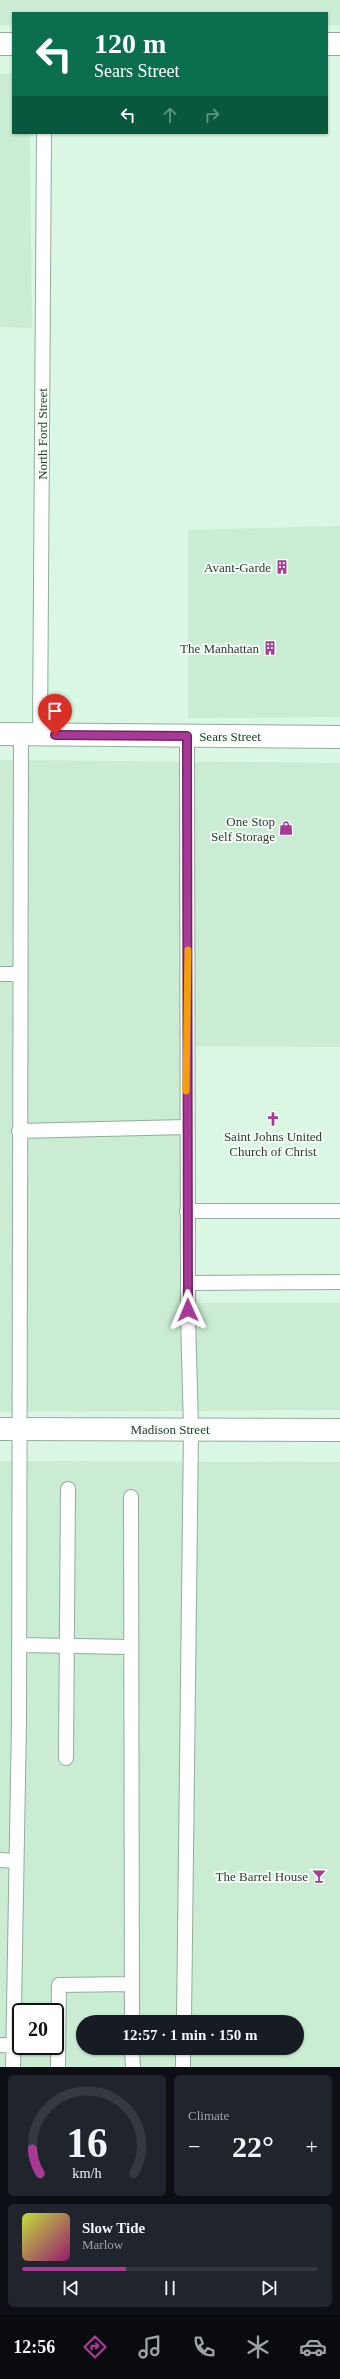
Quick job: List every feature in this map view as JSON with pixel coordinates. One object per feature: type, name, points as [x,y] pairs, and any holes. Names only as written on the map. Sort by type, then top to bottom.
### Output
[{"type":"street","points":[[0,44],[12,44]]},
{"type":"street","points":[[328,44],[340,44]]},
{"type":"street","name":"Sears Street","points":[[20,735],[340,737]]},
{"type":"street","name":"Madison Street","points":[[9,1429],[340,1430]]},
{"type":"lane","name":"North Ford Street","points":[[13,2067],[6,2046],[16,1861],[19,1645],[9,1429],[19,1132],[20,735],[44,134]]},
{"type":"lane","points":[[184,2015],[191,1429],[186,1128],[189,833],[187,736]]},
{"type":"lane","points":[[0,974],[20,974]]},
{"type":"lane","points":[[19,1132],[186,1128]]},
{"type":"lane","points":[[187,1211],[340,1211]]},
{"type":"lane","points":[[188,1283],[340,1282]]},
{"type":"lane","points":[[66,1758],[68,1489]]},
{"type":"lane","points":[[131,1497],[132,2015]]},
{"type":"lane","points":[[19,1645],[131,1647]]},
{"type":"lane","points":[[0,1860],[16,1861]]},
{"type":"lane","points":[[58,2067],[59,1985],[132,1984]]},
{"type":"lane","points":[[132,2055],[132,2067]]},
{"type":"lane","points":[[183,2055],[183,2067]]},
{"type":"shaded area","points":[[0,0],[340,0],[340,25],[328,25],[328,12],[12,12],[12,25],[0,25]]},
{"type":"shaded area","points":[[12,73],[12,134],[30,134],[32,328],[0,327],[0,74]]},
{"type":"shaded area","points":[[340,526],[340,717],[188,718],[188,530]]},
{"type":"shaded area","points":[[0,760],[340,763],[340,1047],[182,1046],[182,1303],[340,1303],[340,1410],[0,1412]]},
{"type":"shaded area","points":[[0,1461],[340,1462],[340,2067],[0,2067]]},
{"type":"slow traffic","points":[[186,1091],[188,950]]},
{"type":"place","name":"Avant-Garde","points":[[282,567]]},
{"type":"place","name":"The Manhattan","points":[[270,648]]},
{"type":"place","name":"One Stop Self Storage","points":[[286,828]]},
{"type":"place","name":"Saint Johns United Church of Christ","points":[[273,1119]]},
{"type":"place","name":"The Barrel House","points":[[319,1876]]},
{"type":"route","points":[[55,735],[187,736],[189,833],[186,1067],[188,1310]]}]
